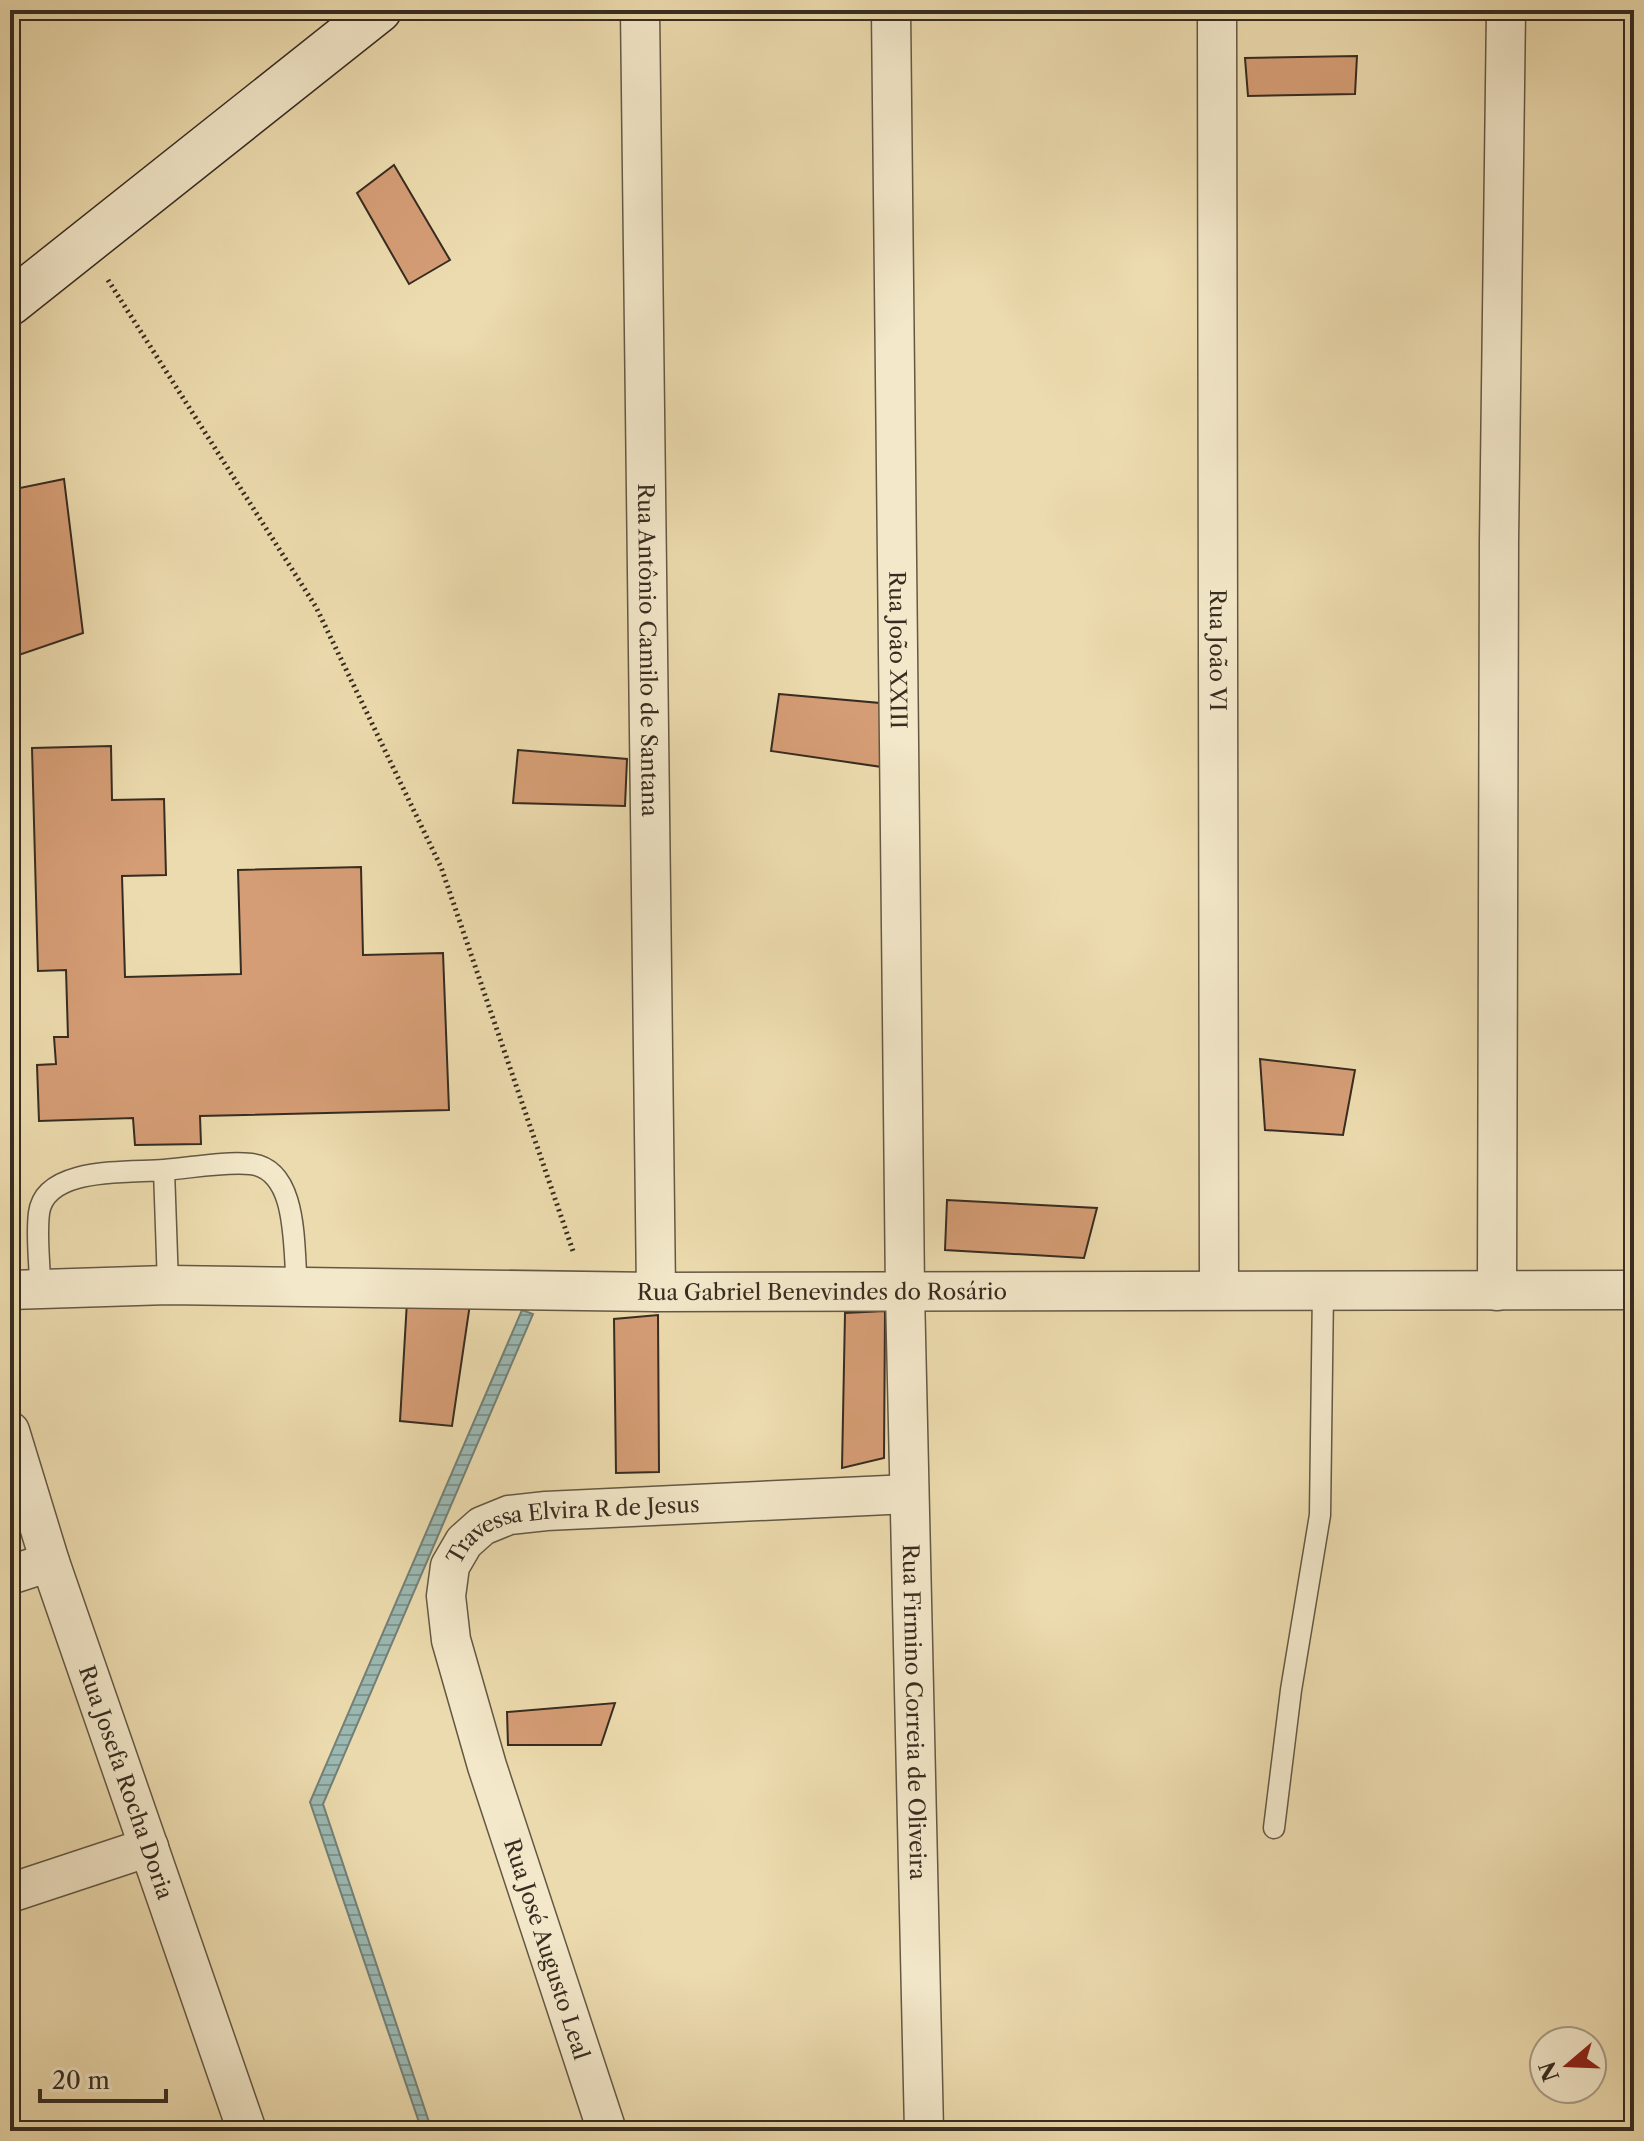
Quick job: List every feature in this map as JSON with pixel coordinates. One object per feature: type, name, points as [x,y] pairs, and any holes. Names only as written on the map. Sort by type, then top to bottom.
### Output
[{"type":"main road","points":[[10,303],[379,10]]},
{"type":"street","name":"Rua Antônio Camilo de Santana","points":[[640,10],[656,1292]]},
{"type":"street","name":"Rua João XXIII","points":[[891,10],[905,1292]]},
{"type":"street","name":"Rua João VI","points":[[1217,10],[1219,1289]]},
{"type":"street","points":[[1497,1291],[1499,541],[1506,10]]},
{"type":"street","name":"Rua Gabriel Benevindes do Rosário","points":[[25,1288],[168,1285],[656,1292],[1634,1290]]},
{"type":"street","name":"Rua Firmino Correia de Oliveira","points":[[905,1292],[924,2131]]},
{"type":"street","name":"Rua Josefa Rocha Doria","points":[[10,1431],[50,1562],[247,2131]]},
{"type":"street","name":"Travessa Elvira R de Jesus","points":[[487,1766],[451,1640],[446,1596],[450,1566],[464,1542],[482,1526],[509,1515],[546,1511],[909,1494]]},
{"type":"street","points":[[10,1575],[50,1562]]},
{"type":"street","name":"Rua José Augusto Leal","points":[[487,1766],[607,2131]]},
{"type":"street","points":[[10,1893],[149,1847]]},
{"type":"lane","points":[[25,1288],[39,1211],[46,1194],[59,1183],[78,1177],[249,1163],[266,1167],[280,1179],[288,1198],[297,1286]]},
{"type":"lane","points":[[164,1170],[168,1285]]},
{"type":"lane","points":[[1274,1828],[1291,1690],[1320,1515],[1323,1290]]},
{"type":"path","points":[[84,242],[316,607],[441,867],[587,1290]]},
{"type":"water","points":[[522,1310],[533,1314],[323,1804],[432,2131],[422,2131],[310,1802]]},
{"type":"building","points":[[1357,56],[1355,94],[1248,96],[1245,58]]},
{"type":"building","points":[[394,165],[450,260],[409,284],[357,193]]},
{"type":"building","points":[[64,479],[83,633],[16,656],[10,616],[10,490]]},
{"type":"building","points":[[779,694],[891,704],[882,767],[771,751]]},
{"type":"building","points":[[111,746],[112,800],[164,799],[166,875],[122,876],[125,977],[241,974],[238,870],[361,867],[363,955],[443,953],[449,1110],[200,1116],[201,1144],[135,1145],[133,1118],[39,1121],[37,1065],[56,1064],[54,1037],[68,1037],[66,970],[38,971],[32,748]]},
{"type":"building","points":[[518,750],[627,759],[625,806],[513,803]]},
{"type":"building","points":[[1260,1059],[1355,1070],[1343,1135],[1265,1130]]},
{"type":"building","points":[[947,1200],[1097,1208],[1084,1258],[945,1250]]},
{"type":"building","points":[[407,1301],[470,1304],[452,1426],[400,1421]]},
{"type":"building","points":[[885,1311],[884,1458],[842,1468],[845,1313]]},
{"type":"building","points":[[658,1315],[659,1472],[616,1473],[614,1319]]},
{"type":"building","points":[[615,1703],[601,1745],[508,1745],[507,1712]]}]
